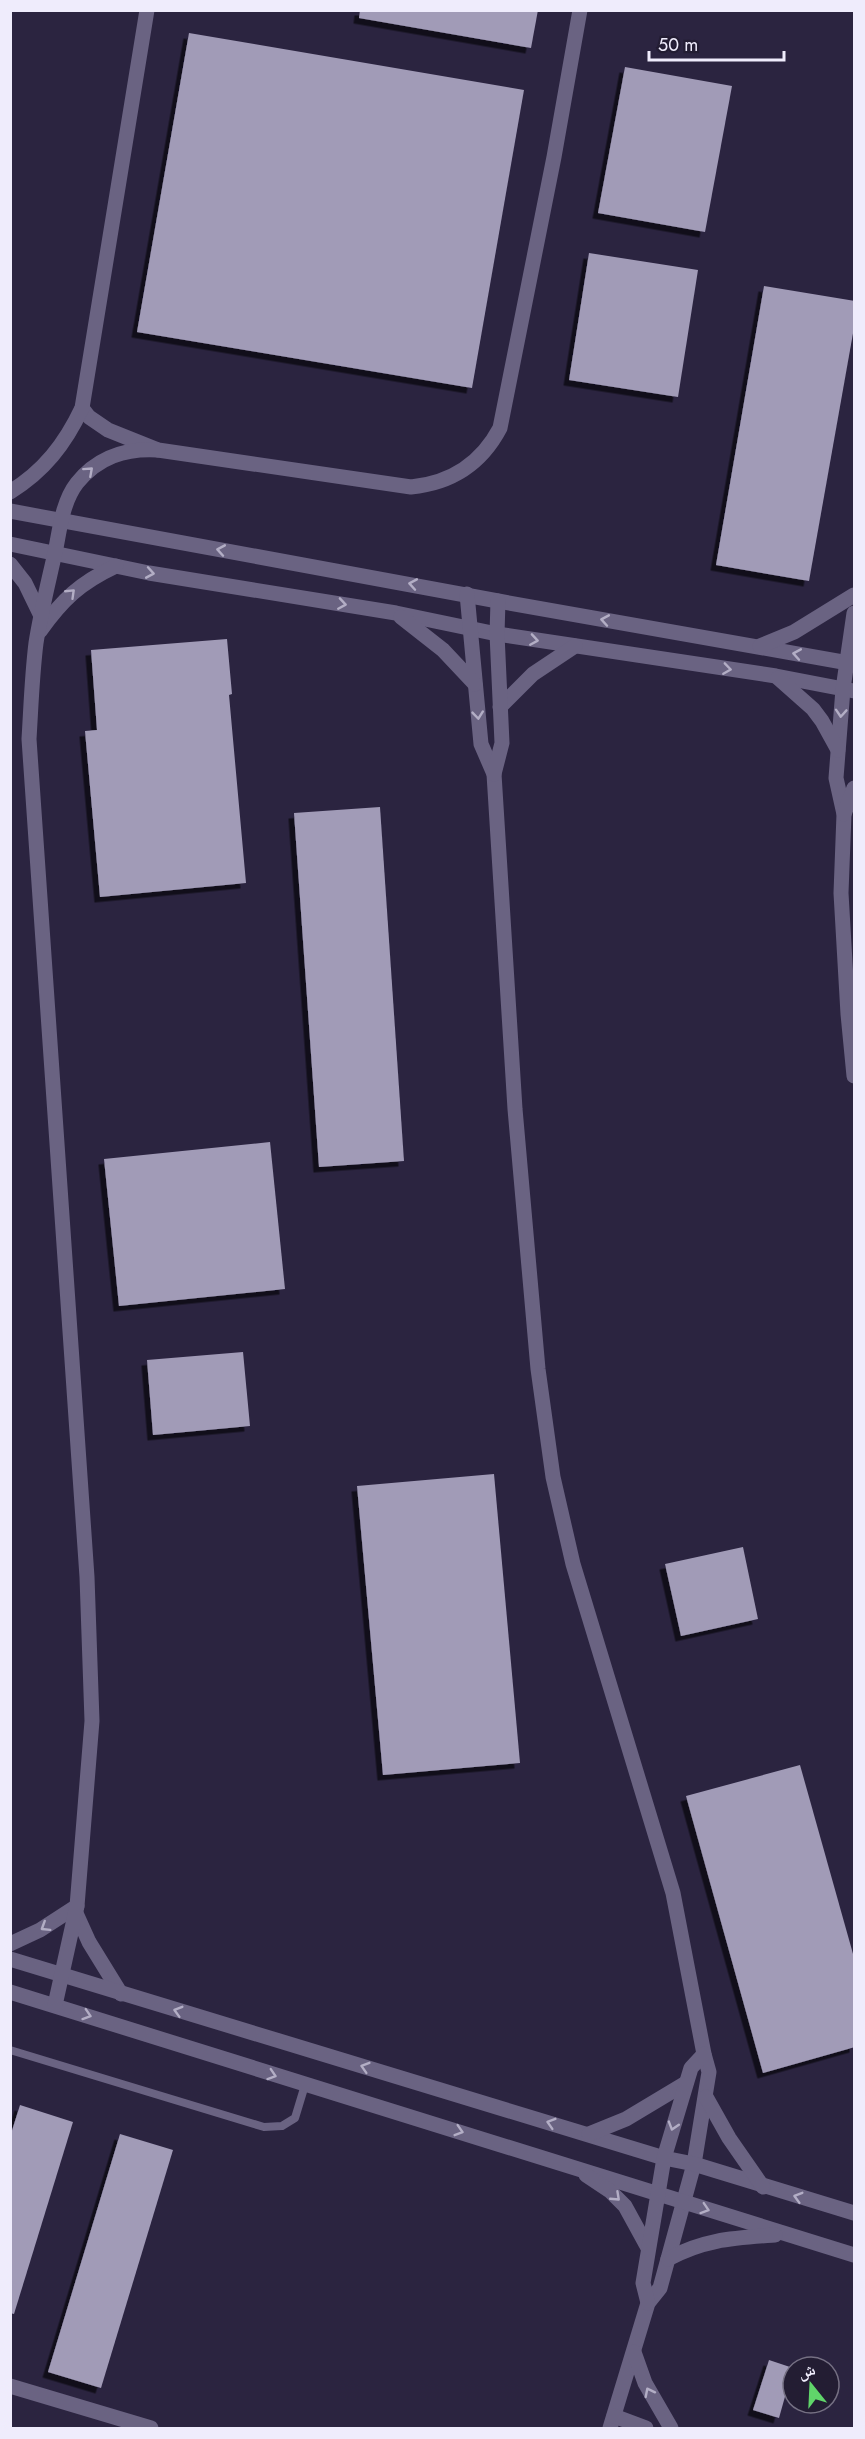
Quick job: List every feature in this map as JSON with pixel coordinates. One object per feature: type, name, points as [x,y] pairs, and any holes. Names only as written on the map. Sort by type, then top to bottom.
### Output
[{"type":"street","points":[[10,492],[44,467],[59,449],[82,408],[147,10]]},
{"type":"street","points":[[55,2005],[76,1908],[92,1721],[86,1565],[29,739],[38,634],[66,502],[75,485],[87,471],[120,452],[139,449],[411,487],[424,486],[450,478],[468,468],[484,453],[500,428],[554,157],[580,10]]},
{"type":"street","points":[[82,408],[89,417],[108,430],[158,450]]},
{"type":"street","points":[[10,511],[851,663]]},
{"type":"street","points":[[10,544],[116,566],[396,613],[496,634],[776,676],[849,690]]},
{"type":"street","points":[[10,564],[25,583],[41,616]]},
{"type":"street","points":[[38,634],[53,612],[80,586],[116,566]]},
{"type":"street","points":[[467,594],[481,744],[494,774]]},
{"type":"street","points":[[759,647],[794,632],[855,595]]},
{"type":"street","points":[[498,601],[496,634],[502,743],[494,774],[515,1109],[538,1370],[553,1477],[573,1563],[673,1893],[704,2054],[710,2072],[694,2164],[660,2288],[648,2303],[612,2422],[646,2428]]},
{"type":"street","points":[[396,613],[443,650],[475,684]]},
{"type":"street","points":[[855,613],[849,690],[838,750],[836,778],[844,814],[842,893],[848,1014],[855,1076]]},
{"type":"street","points":[[500,707],[533,674],[575,646]]},
{"type":"street","points":[[776,676],[813,709],[838,750]]},
{"type":"street","points":[[844,814],[855,788]]},
{"type":"street","points":[[10,1944],[40,1930],[76,1908]]},
{"type":"street","points":[[76,1908],[89,1942],[121,1994]]},
{"type":"street","points":[[10,1959],[664,2158],[694,2164],[763,2187],[855,2213]]},
{"type":"street","points":[[10,1992],[855,2255]]},
{"type":"street","points":[[648,2303],[644,2283],[664,2158],[691,2068],[704,2054]]},
{"type":"street","points":[[589,2134],[626,2120],[686,2083]]},
{"type":"street","points":[[706,2097],[729,2138],[763,2187]]},
{"type":"street","points":[[568,2164],[610,2191],[626,2206],[648,2248]]},
{"type":"street","points":[[668,2259],[688,2247],[722,2238],[784,2234]]},
{"type":"street","points":[[634,2352],[645,2384],[670,2428]]},
{"type":"street","points":[[10,2386],[151,2428]]},
{"type":"lane","points":[[10,2050],[264,2127],[282,2126],[295,2118],[305,2085]]},
{"type":"shaded area","points":[[11,11],[854,11],[854,2428],[11,2428]]},
{"type":"building","points":[[360,10],[538,10],[531,48],[359,18]]},
{"type":"building","points":[[189,33],[524,90],[472,388],[137,332]]},
{"type":"building","points":[[625,67],[732,86],[705,232],[598,213]]},
{"type":"building","points":[[589,253],[698,270],[678,397],[569,380]]},
{"type":"building","points":[[764,286],[855,301],[855,322],[809,581],[716,565]]},
{"type":"building","points":[[227,639],[232,694],[229,695],[246,883],[100,897],[85,731],[97,730],[91,650]]},
{"type":"building","points":[[380,807],[404,1161],[319,1167],[294,813]]},
{"type":"building","points":[[270,1142],[285,1289],[119,1306],[104,1159]]},
{"type":"building","points":[[243,1352],[250,1426],[153,1435],[147,1360]]},
{"type":"building","points":[[494,1474],[520,1763],[383,1775],[357,1486]]},
{"type":"building","points":[[743,1547],[758,1619],[681,1636],[665,1564]]},
{"type":"building","points":[[800,1765],[855,1961],[855,2047],[763,2073],[686,1796]]},
{"type":"building","points":[[20,2105],[73,2122],[14,2314],[10,2313],[10,2137]]},
{"type":"building","points":[[120,2134],[173,2150],[101,2388],[48,2372]]},
{"type":"building","points":[[769,2360],[781,2364],[779,2418],[753,2410]]}]
